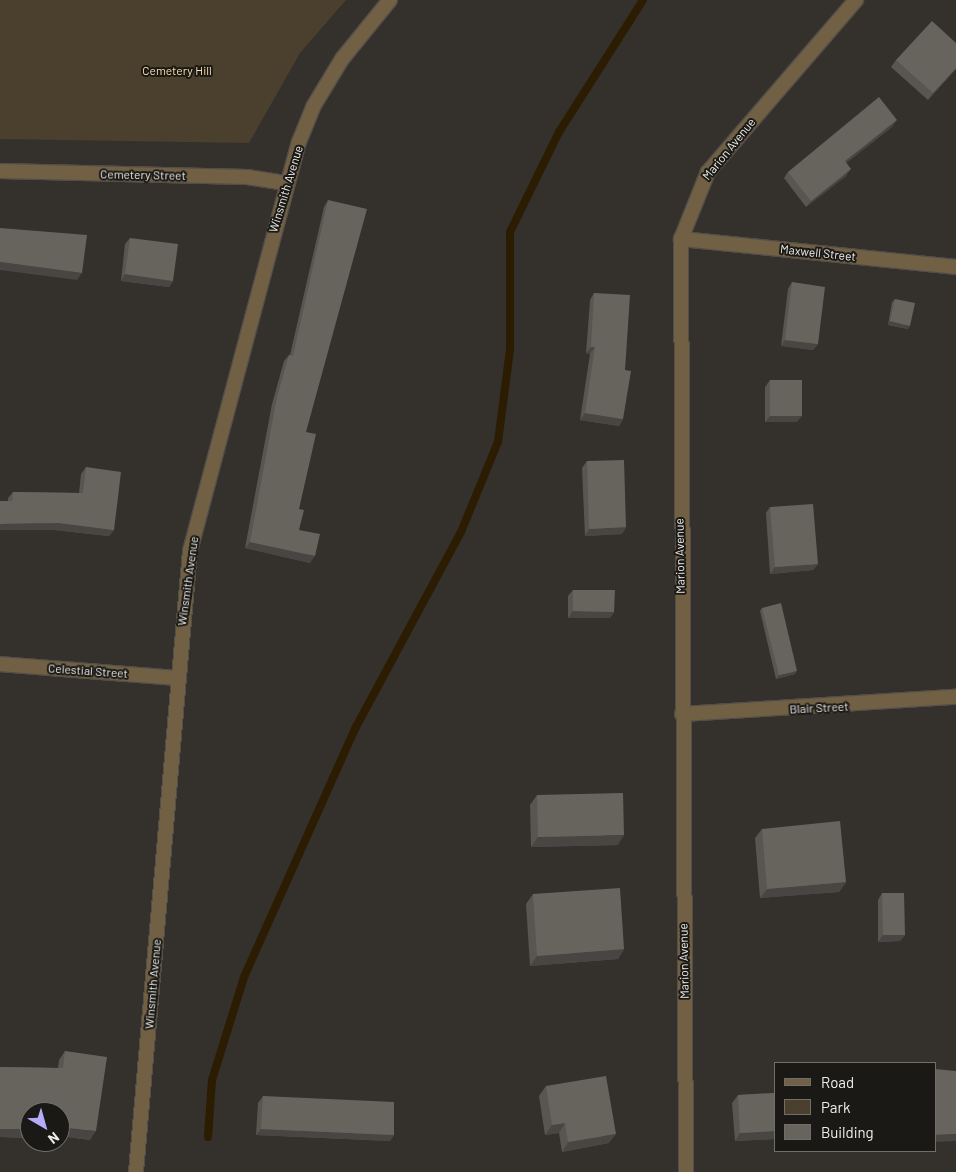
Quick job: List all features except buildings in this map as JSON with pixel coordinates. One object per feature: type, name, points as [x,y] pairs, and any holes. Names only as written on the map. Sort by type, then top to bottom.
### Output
[{"type":"street","name":"Winsmith Avenue","points":[[136,1172],[176,678],[190,551],[285,183],[313,107],[342,59],[390,0]]},
{"type":"street","name":"Marion Avenue","points":[[686,1172],[682,714],[681,239],[696,193],[708,172],[856,0]]},
{"type":"street","name":"Cemetery Street","points":[[0,171],[247,177],[285,183]]},
{"type":"street","name":"Maxwell Street","points":[[681,239],[956,267]]},
{"type":"street","name":"Celestial Street","points":[[0,664],[176,678]]},
{"type":"street","name":"Blair Street","points":[[682,714],[956,697]]},
{"type":"green space","name":"Cemetery Hill","points":[[0,0],[346,0],[300,53],[249,143],[0,139]]},
{"type":"waterway","points":[[208,1137],[212,1080],[244,977],[356,727],[461,532],[498,442],[510,349],[510,232],[559,132],[643,0]]}]
